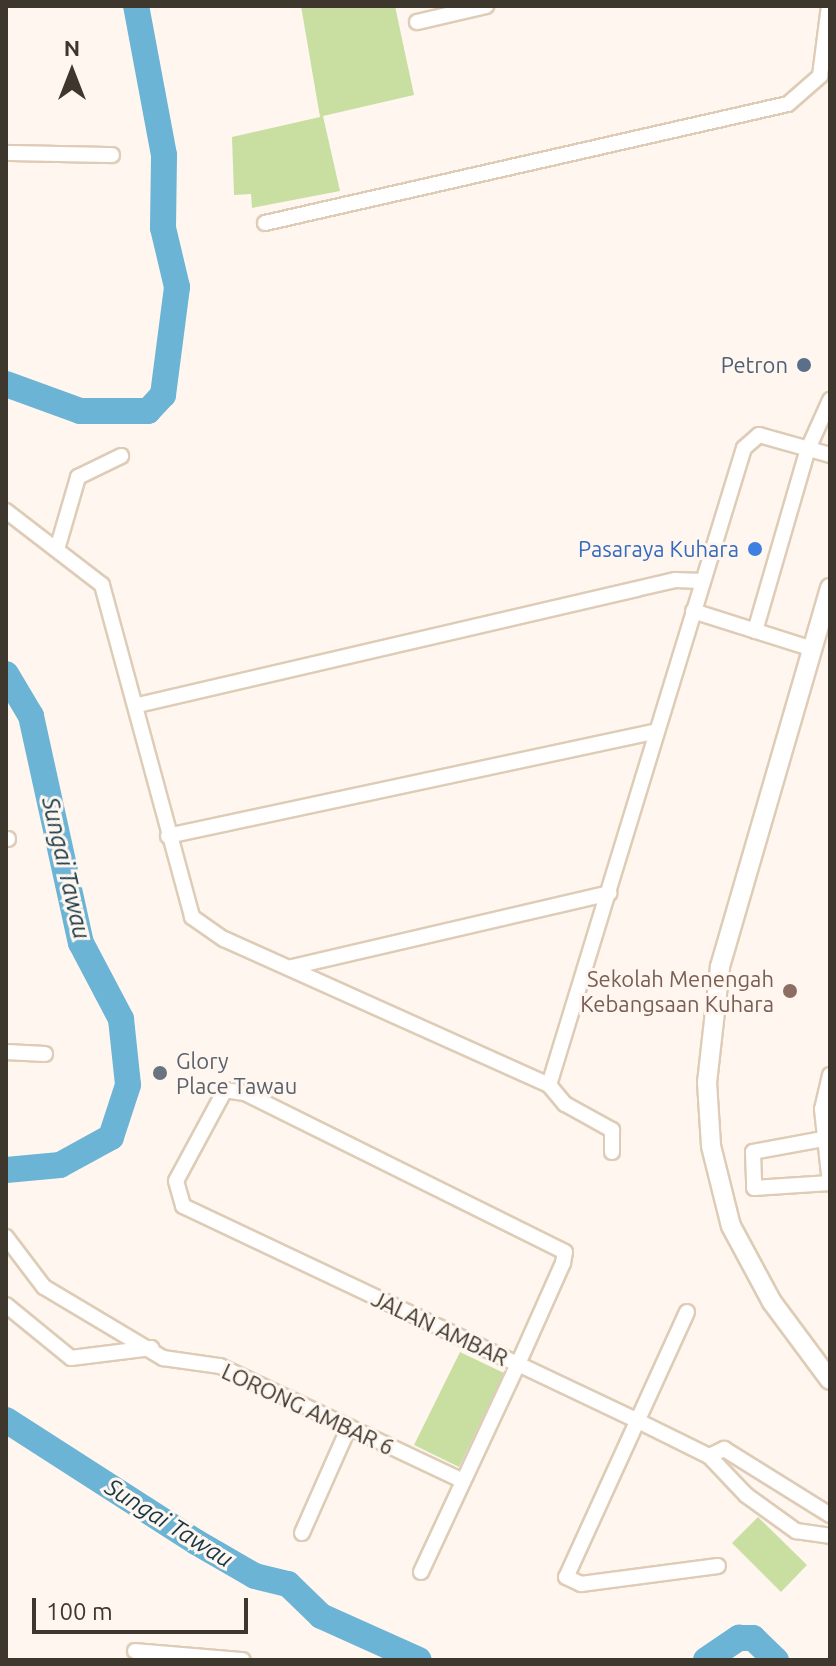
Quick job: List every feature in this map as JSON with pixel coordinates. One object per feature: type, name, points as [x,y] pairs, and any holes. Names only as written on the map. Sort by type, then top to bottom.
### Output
[{"type":"main road","points":[[830,588],[720,967],[707,1082],[713,1159],[731,1226],[772,1302],[830,1380]]},
{"type":"street","points":[[417,22],[486,6]]},
{"type":"street","points":[[265,223],[788,104],[820,76],[829,6]]},
{"type":"street","points":[[6,153],[112,155]]},
{"type":"street","points":[[755,631],[808,449],[830,400]]},
{"type":"street","points":[[549,1085],[702,581],[750,440],[759,435],[830,455]]},
{"type":"street","points":[[58,546],[78,477],[121,456]]},
{"type":"street","points":[[6,511],[58,546],[102,585],[138,705],[168,836],[192,917],[292,967],[549,1085],[565,1104],[612,1130],[612,1152]]},
{"type":"street","points":[[138,705],[675,580],[702,581]]},
{"type":"street","points":[[693,611],[813,649]]},
{"type":"street","points":[[168,836],[655,732]]},
{"type":"street","points":[[292,967],[609,893]]},
{"type":"street","points":[[6,1052],[45,1054]]},
{"type":"street","points":[[823,1139],[753,1152],[754,1188],[830,1183],[823,1139],[830,1075]]},
{"type":"street","name":"JALAN AMBAR","points":[[518,1364],[565,1252],[234,1090],[213,1102],[174,1196],[518,1364],[709,1456],[746,1495],[824,1537],[830,1551]]},
{"type":"street","name":"LORONG AMBAR 6","points":[[6,1237],[44,1287],[173,1363],[220,1366],[463,1481]]},
{"type":"street","points":[[6,1305],[71,1358],[151,1348]]},
{"type":"street","points":[[687,1312],[566,1577],[581,1584],[718,1566]]},
{"type":"street","points":[[421,1572],[518,1364]]},
{"type":"street","points":[[302,1533],[349,1427]]},
{"type":"street","name":"JALAN AMBAR","points":[[709,1456],[724,1449],[827,1513]]},
{"type":"street","points":[[824,1537],[827,1513]]},
{"type":"street","points":[[135,1651],[243,1660]]},
{"type":"green space","points":[[301,6],[395,6],[414,95],[323,116],[340,191],[252,208],[251,194],[234,195],[232,137],[320,117]]},
{"type":"green space","points":[[460,1352],[504,1373],[459,1467],[414,1445]]},
{"type":"green space","points":[[758,1517],[807,1565],[781,1592],[732,1543]]},
{"type":"waterway","name":"Sungai Tawau","points":[[6,384],[80,411],[148,411],[163,395],[177,287],[163,228],[164,155],[136,6]]},
{"type":"waterway","name":"Sungai Tawau","points":[[6,674],[31,716],[81,943],[121,1019],[128,1085],[111,1137],[60,1165],[6,1170]]},
{"type":"waterway","name":"Sungai Tawau","points":[[6,1420],[196,1542],[255,1576],[288,1584],[321,1616],[419,1660]]},
{"type":"waterway","name":"Sungai Tawau","points":[[706,1660],[739,1638],[753,1638],[776,1660]]},
{"type":"place","name":"Petron","points":[[804,365]]},
{"type":"place","name":"Pasaraya Kuhara","points":[[755,549]]},
{"type":"place","name":"Sekolah Menengah Kebangsaan Kuhara","points":[[790,991]]},
{"type":"place","name":"Glory Place Tawau","points":[[160,1073]]}]
